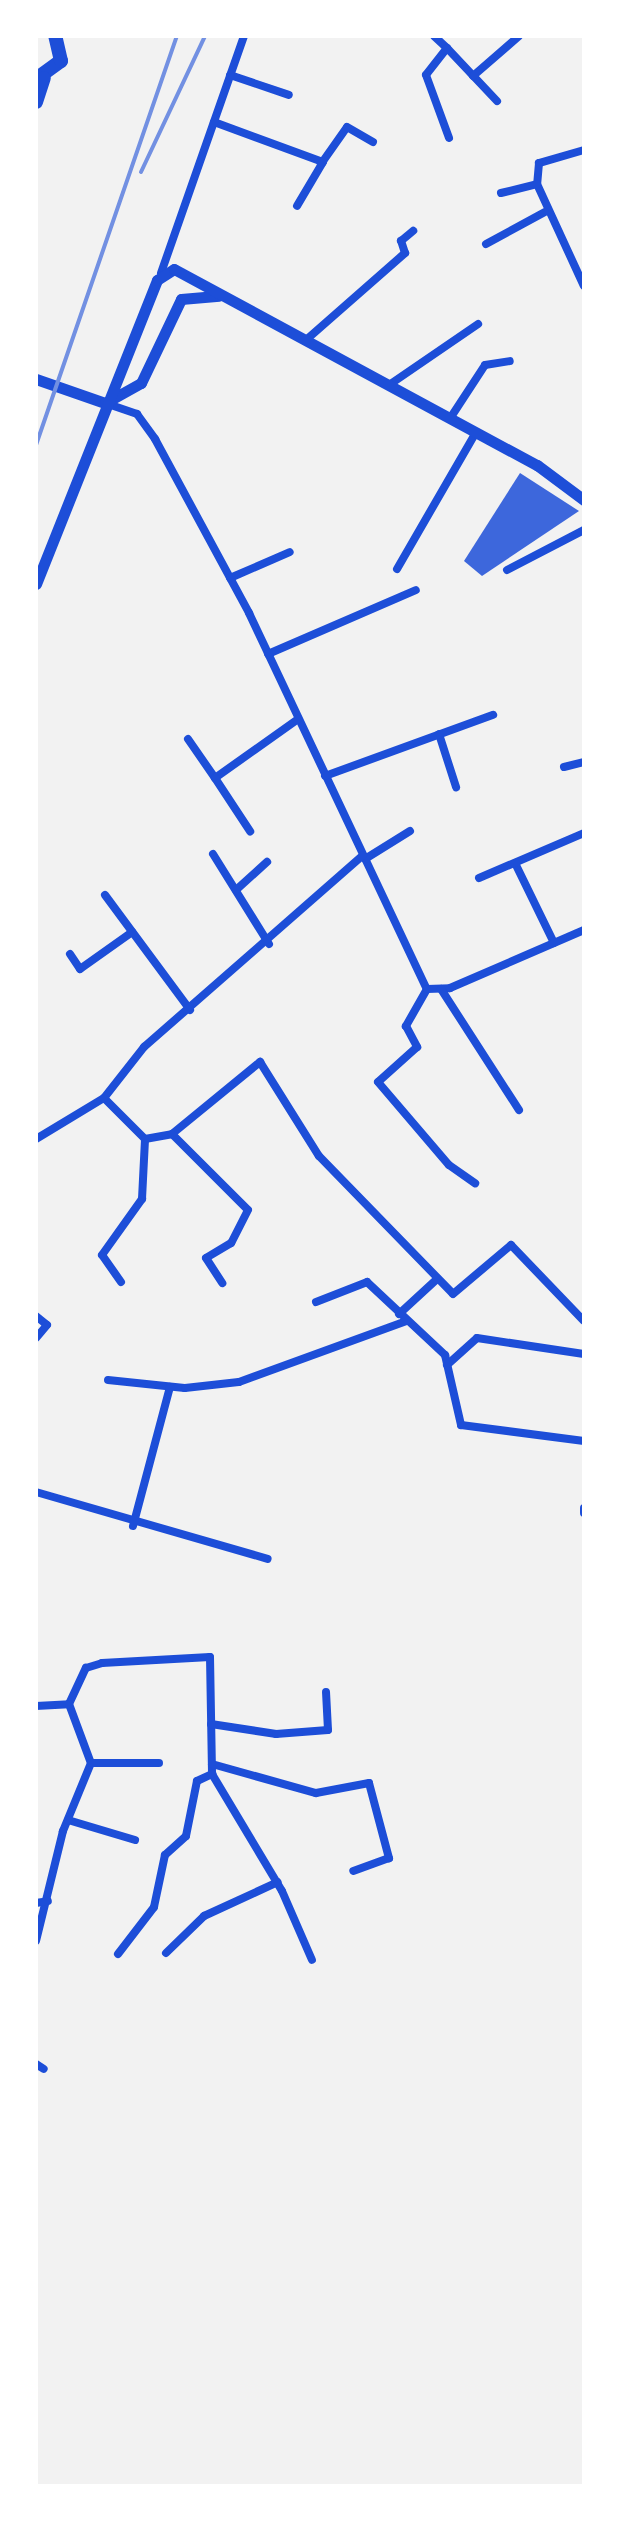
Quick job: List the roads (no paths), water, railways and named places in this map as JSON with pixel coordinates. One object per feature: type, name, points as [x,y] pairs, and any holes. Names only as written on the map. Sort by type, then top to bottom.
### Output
[{"type":"main road","points":[[36,102],[40,78],[61,61],[56,37]]},
{"type":"street","points":[[36,584],[105,403],[161,273],[244,36]]},
{"type":"street","points":[[434,36],[497,101]]},
{"type":"street","points":[[473,76],[519,36]]},
{"type":"street","points":[[447,48],[426,75],[449,138]]},
{"type":"street","points":[[230,75],[289,95]]},
{"type":"street","points":[[214,122],[321,165]]},
{"type":"street","points":[[297,206],[347,127],[373,142]]},
{"type":"street","points":[[584,150],[539,163],[537,184],[545,212],[584,286]]},
{"type":"street","points":[[501,193],[537,184]]},
{"type":"street","points":[[486,244],[545,212]]},
{"type":"street","points":[[306,340],[405,253],[401,241],[413,231]]},
{"type":"street","points":[[161,273],[174,269],[219,296],[451,417],[584,500]]},
{"type":"street","points":[[105,403],[141,383],[181,299],[219,296]]},
{"type":"street","points":[[389,385],[478,324]]},
{"type":"street","points":[[451,417],[485,365],[510,361]]},
{"type":"street","points":[[36,379],[137,414],[155,439],[268,654],[427,989]]},
{"type":"street","points":[[397,569],[476,432]]},
{"type":"street","points":[[507,570],[584,530]]},
{"type":"street","points":[[230,578],[290,552]]},
{"type":"street","points":[[268,654],[416,590]]},
{"type":"street","points":[[325,776],[493,715]]},
{"type":"street","points":[[215,778],[298,719]]},
{"type":"street","points":[[439,734],[456,787]]},
{"type":"street","points":[[188,739],[250,831]]},
{"type":"street","points":[[564,767],[584,762]]},
{"type":"street","points":[[36,1139],[104,1098],[144,1047],[269,944],[364,857],[410,831]]},
{"type":"street","points":[[479,878],[584,833]]},
{"type":"street","points":[[213,854],[269,944]]},
{"type":"street","points":[[236,890],[267,862]]},
{"type":"street","points":[[515,863],[554,943]]},
{"type":"street","points":[[105,895],[190,1010]]},
{"type":"street","points":[[427,989],[441,989],[584,930]]},
{"type":"street","points":[[70,954],[80,969],[132,932]]},
{"type":"street","points":[[427,989],[406,1026],[417,1047],[378,1082],[449,1165],[475,1183]]},
{"type":"street","points":[[441,989],[519,1110]]},
{"type":"street","points":[[145,1139],[172,1134],[260,1062],[319,1156],[453,1294],[511,1245],[584,1321]]},
{"type":"street","points":[[104,1098],[145,1139],[142,1199],[102,1255],[121,1282]]},
{"type":"street","points":[[172,1134],[248,1210],[231,1243],[206,1258],[222,1283]]},
{"type":"street","points":[[399,1314],[437,1279]]},
{"type":"street","points":[[316,1302],[367,1282],[447,1365],[461,1425],[584,1441]]},
{"type":"street","points":[[36,1316],[47,1325],[36,1338]]},
{"type":"street","points":[[108,1380],[170,1387],[239,1382],[407,1321]]},
{"type":"street","points":[[447,1365],[477,1338],[584,1354]]},
{"type":"street","points":[[133,1526],[170,1387]]},
{"type":"street","points":[[36,1492],[133,1526],[268,1559]]},
{"type":"street","points":[[36,1941],[68,1820],[91,1763],[69,1704],[86,1668],[197,1654],[210,1657],[212,1774],[278,1882],[312,1960]]},
{"type":"street","points":[[211,1724],[276,1734],[328,1730],[326,1692]]},
{"type":"street","points":[[36,1706],[69,1704]]},
{"type":"street","points":[[91,1763],[159,1763]]},
{"type":"street","points":[[212,1764],[316,1793],[369,1783],[389,1858],[353,1871]]},
{"type":"street","points":[[118,1954],[154,1907],[165,1855],[186,1836],[197,1781],[212,1774]]},
{"type":"street","points":[[68,1820],[135,1840]]},
{"type":"street","points":[[166,1953],[204,1916],[278,1882]]},
{"type":"street","points":[[36,1903],[48,1901]]},
{"type":"railway","points":[[36,445],[177,36]]},
{"type":"railway","points":[[141,172],[205,36]]}]
